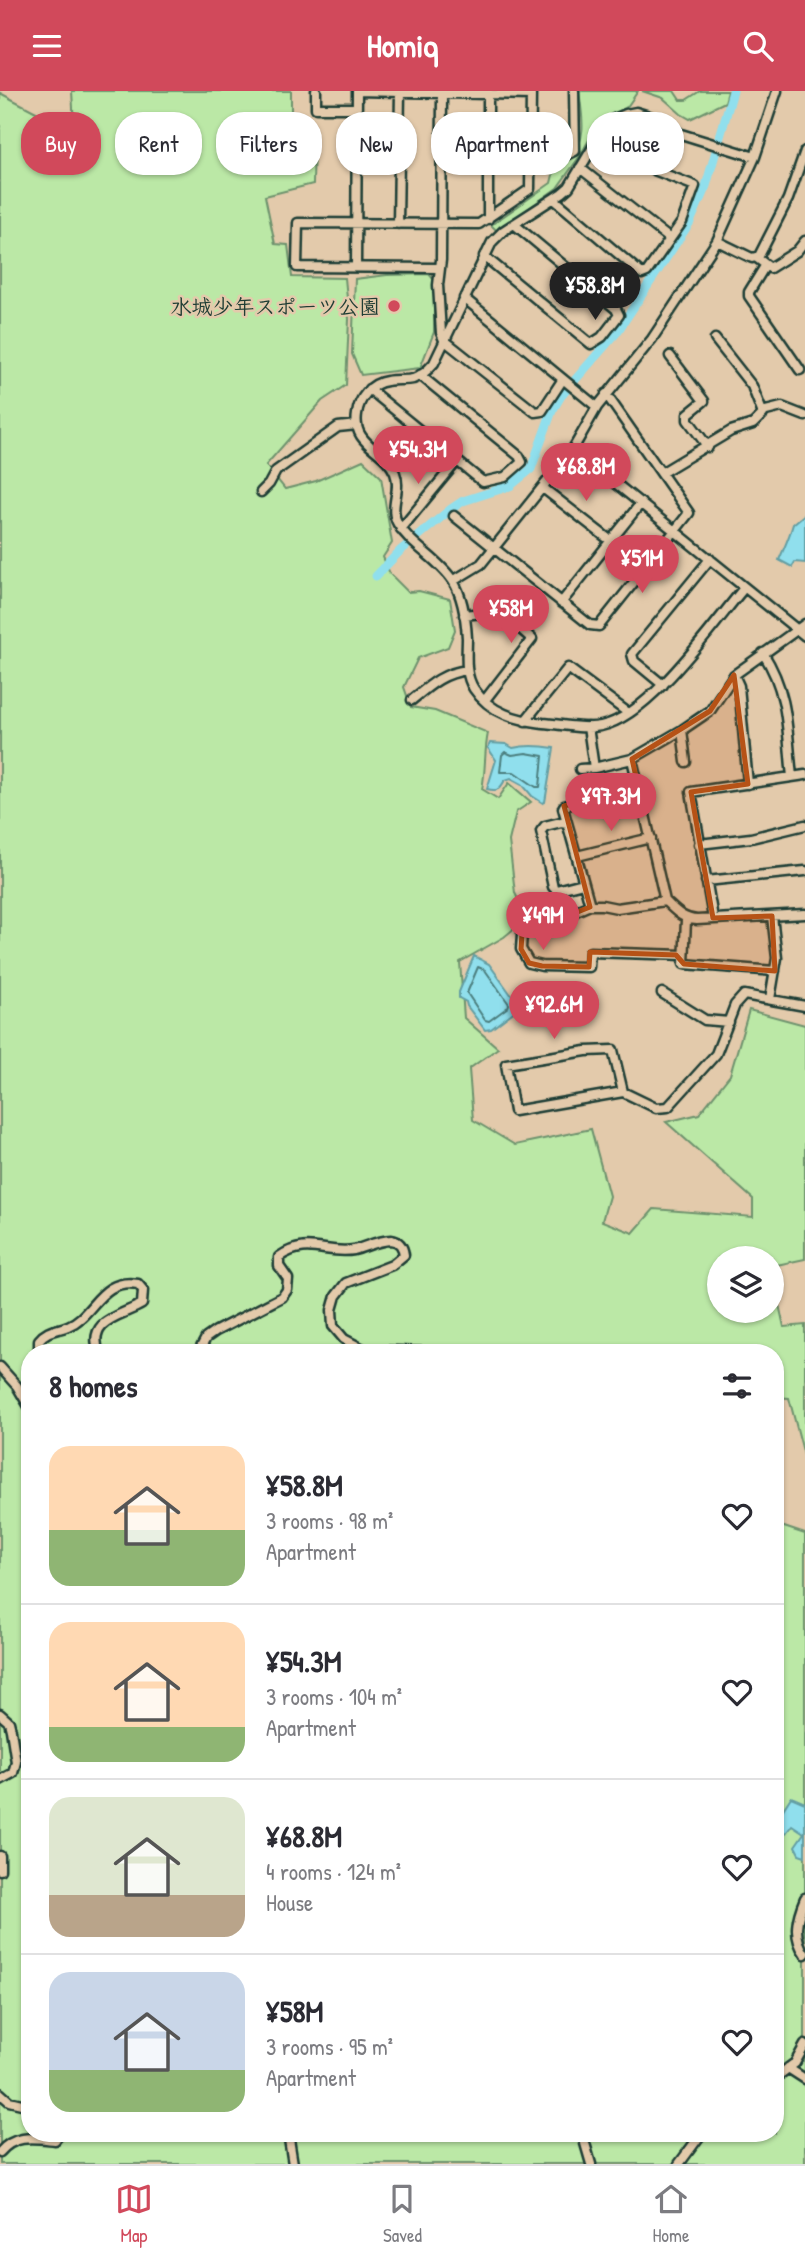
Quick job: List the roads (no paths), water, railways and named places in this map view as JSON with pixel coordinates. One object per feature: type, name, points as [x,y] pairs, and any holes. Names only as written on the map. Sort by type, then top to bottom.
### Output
[{"type":"street","points":[[316,91],[316,108],[357,108]]},
{"type":"street","points":[[356,267],[357,91],[531,93],[531,112]]},
{"type":"street","points":[[573,152],[574,91]]},
{"type":"street","points":[[453,581],[481,564],[543,488],[573,449],[606,394],[652,339],[717,241],[755,157],[778,91]]},
{"type":"street","points":[[398,224],[400,92]]},
{"type":"street","points":[[442,92],[439,326],[444,340],[535,412],[542,411],[563,379]]},
{"type":"street","points":[[488,93],[488,219]]},
{"type":"street","points":[[684,135],[755,157]]},
{"type":"street","points":[[757,258],[788,199],[804,155]]},
{"type":"street","points":[[587,156],[569,187],[492,242],[433,363],[420,375],[406,380],[387,381],[369,389],[360,403],[357,425],[362,439],[388,462],[395,473],[397,484],[394,515],[401,529],[428,552],[453,581],[461,601],[467,633],[467,670],[475,690],[505,715],[525,721],[588,727],[608,723],[652,696],[744,588]]},
{"type":"street","points":[[580,168],[670,239]]},
{"type":"street","points":[[439,268],[297,267],[298,223],[479,224],[530,189],[530,175]]},
{"type":"street","points":[[554,199],[642,274],[647,272],[686,215],[695,186],[667,175]]},
{"type":"street","points":[[484,256],[591,344],[602,337],[619,315],[616,309],[514,224]]},
{"type":"street","points":[[717,241],[757,258],[771,268],[797,251],[805,241]]},
{"type":"street","points":[[765,266],[749,296],[800,370]]},
{"type":"street","points":[[464,298],[597,407]]},
{"type":"street","points":[[661,473],[737,428],[760,419],[762,412],[752,386],[715,339]]},
{"type":"street","points":[[670,356],[704,401],[688,414],[688,419],[708,447]]},
{"type":"street","points":[[369,389],[486,482],[505,477],[522,459],[420,375]]},
{"type":"street","points":[[454,516],[561,603],[590,625],[598,626],[689,513],[606,394]]},
{"type":"street","points":[[762,412],[782,407],[805,416]]},
{"type":"street","points":[[261,492],[276,471],[338,427],[357,425]]},
{"type":"street","points":[[573,449],[744,588],[801,627],[805,636]]},
{"type":"street","points":[[401,529],[457,461]]},
{"type":"street","points":[[543,488],[611,541]]},
{"type":"street","points":[[561,603],[641,503]]},
{"type":"street","points":[[663,685],[634,661],[632,654],[710,559]]},
{"type":"street","points":[[464,615],[500,611],[532,639],[485,700]]},
{"type":"street","points":[[580,769],[632,759],[681,730],[710,711],[734,675],[801,627]]},
{"type":"street","points":[[763,653],[774,670],[783,697],[792,777]]},
{"type":"street","points":[[525,721],[568,668],[628,712]]},
{"type":"street","points":[[412,700],[441,676],[467,670]]},
{"type":"street","points":[[734,675],[739,686],[748,783]]},
{"type":"street","points":[[588,727],[594,768]]},
{"type":"street","points":[[681,730],[687,762]]},
{"type":"street","points":[[632,759],[665,901],[687,920],[805,913]]},
{"type":"street","points":[[713,918],[691,792],[805,775]]},
{"type":"street","points":[[590,905],[564,806],[638,786]]},
{"type":"street","points":[[567,823],[545,826],[541,831],[553,887],[556,890],[583,883]]},
{"type":"street","points":[[699,844],[751,838],[805,825]]},
{"type":"street","points":[[577,856],[651,838]]},
{"type":"street","points":[[706,881],[805,871]]},
{"type":"street","points":[[665,901],[617,908],[590,905],[523,934],[521,949],[529,963],[542,967],[589,967],[590,952],[683,955]]},
{"type":"street","points":[[770,999],[777,958],[772,916]]},
{"type":"street","points":[[687,920],[684,964],[775,971]]},
{"type":"street","points":[[662,993],[705,1020],[729,1022]]},
{"type":"street","points":[[623,1092],[613,1050],[586,1051],[506,1064],[514,1111],[623,1092],[656,1108],[668,1107],[716,1054],[734,1006],[744,995],[805,1006]]},
{"type":"street","points":[[203,1344],[216,1331],[282,1297],[287,1290],[288,1279],[279,1266],[279,1257],[292,1249],[315,1246],[351,1250],[390,1240],[399,1243],[404,1255],[392,1265],[346,1283],[335,1296],[332,1310],[334,1326],[344,1339],[354,1344]]},
{"type":"street","points":[[38,1344],[38,1340],[44,1333],[69,1326],[83,1315],[95,1300],[113,1288],[127,1282],[138,1284],[143,1290],[142,1304],[107,1320],[99,1331],[96,1344]]},
{"type":"street","points":[[0,1367],[21,1393]]},
{"type":"street","points":[[0,1714],[9,1722],[16,1762],[13,1773],[0,1780]]},
{"type":"street","points":[[0,1856],[0,1870]]},
{"type":"street","points":[[805,1898],[797,1919],[798,1943],[805,1954]]},
{"type":"street","points":[[784,2071],[795,2063],[805,2045]]},
{"type":"street","points":[[788,2068],[805,2079]]},
{"type":"street","points":[[0,2093],[9,2101],[21,2104]]},
{"type":"street","points":[[0,2152],[6,2145],[21,2139]]},
{"type":"street","points":[[289,2142],[293,2164]]},
{"type":"street","points":[[585,2142],[591,2164]]},
{"type":"street","points":[[679,2164],[695,2142]]},
{"type":"water","points":[[805,514],[805,563],[795,562],[792,567],[779,560],[793,524]]},
{"type":"water","points":[[490,743],[506,744],[513,748],[554,748],[545,802],[532,796],[522,784],[511,778],[505,780],[498,789],[487,789],[496,760],[488,748]]},
{"type":"water","points":[[474,956],[489,964],[517,1003],[516,1010],[491,1029],[485,1030],[466,1002],[459,998]]},
{"type":"water","points":[[791,1797],[805,1803],[805,1856],[799,1854],[795,1846],[804,1833],[792,1825],[786,1833],[784,1832],[784,1808]]},
{"type":"waterway","points":[[376,576],[400,551],[451,509],[463,501],[510,486],[531,469],[552,411],[561,396],[617,332],[690,222],[706,186],[733,91]]},
{"type":"place","name":"水城少年スポーツ公園","points":[[394,306]]}]
